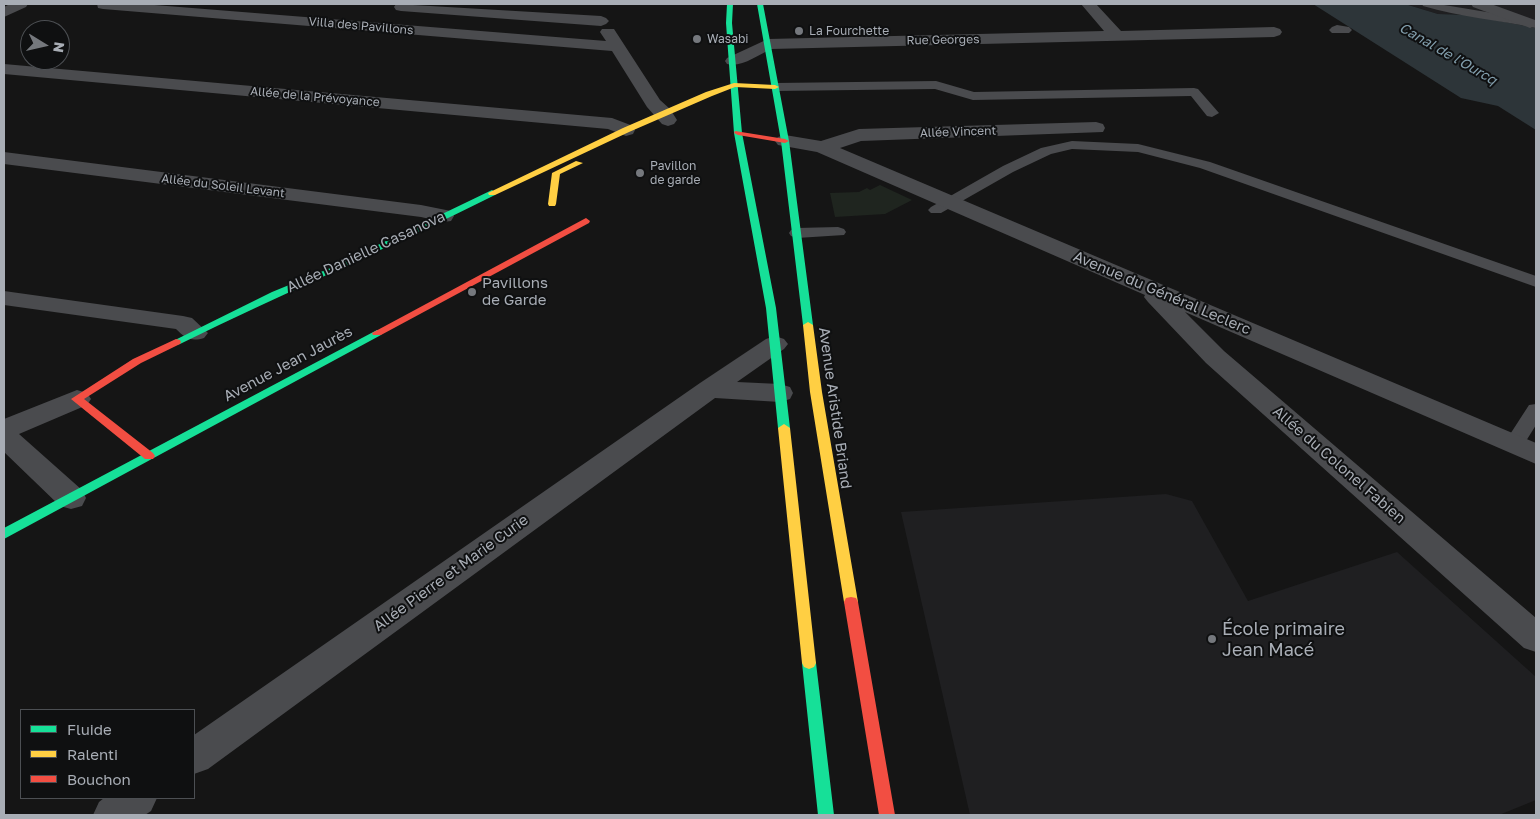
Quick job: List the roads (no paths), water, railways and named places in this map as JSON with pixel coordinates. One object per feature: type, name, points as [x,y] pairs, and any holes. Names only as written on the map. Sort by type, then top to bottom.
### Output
[{"type":"main road","points":[[730,4],[729,23],[733,61],[732,94],[738,134],[762,253],[775,344],[826,815]]},
{"type":"main road","name":"Avenue Aristide Briand","points":[[760,4],[784,142],[818,402],[887,815]]},
{"type":"main road","points":[[732,94],[776,91]]},
{"type":"main road","name":"Allée Danielle Casanova","points":[[76,400],[137,360],[418,230],[443,216],[626,130],[732,94]]},
{"type":"main road","name":"Allée Danielle Casanova","points":[[586,221],[556,206],[556,173],[666,116],[714,105]]},
{"type":"main road","points":[[738,134],[784,142]]},
{"type":"main road","points":[[512,184],[526,191]]},
{"type":"main road","name":"Avenue Jean Jaurès","points":[[4,534],[586,221]]},
{"type":"main road","points":[[76,400],[150,456]]},
{"type":"street","points":[[4,12],[21,4]]},
{"type":"street","points":[[589,4],[653,103],[666,116]]},
{"type":"street","points":[[1088,4],[1117,36]]},
{"type":"street","points":[[1478,4],[1533,24]]},
{"type":"street","name":"Villa des Pavillons","points":[[103,5],[618,47]]},
{"type":"street","points":[[401,7],[601,22]]},
{"type":"street","name":"Rue Georges","points":[[768,44],[1274,32]]},
{"type":"street","points":[[733,61],[768,44]]},
{"type":"street","name":"Allée de la Prévoyance","points":[[4,69],[612,124],[626,130]]},
{"type":"street","name":"Allée Vincent","points":[[822,147],[859,135],[1096,128]]},
{"type":"street","name":"Avenue du Général Leclerc","points":[[784,142],[822,147],[942,206],[1146,287],[1536,454]]},
{"type":"street","name":"Allée du Soleil Levant","points":[[4,158],[421,210],[443,216]]},
{"type":"street","name":"Allée du Colonel Fabien","points":[[1146,287],[1215,357],[1536,638]]},
{"type":"street","points":[[4,298],[182,323],[195,333]]},
{"type":"street","name":"Allée Pierre et Marie Curie","points":[[195,756],[709,389],[775,344]]},
{"type":"street","points":[[709,389],[780,393]]},
{"type":"street","name":"Allée Danielle Casanova","points":[[4,430],[76,400]]},
{"type":"street","points":[[4,436],[71,498]]},
{"type":"street","points":[[113,815],[136,799]]},
{"type":"lane","points":[[1427,4],[1440,8],[1533,24]]},
{"type":"lane","points":[[776,91],[936,85],[972,96],[1194,92],[1212,113]]},
{"type":"lane","points":[[942,206],[1046,151],[1072,145],[1138,148],[1206,165],[1536,282]]},
{"type":"lane","points":[[797,233],[838,232]]},
{"type":"lane","points":[[1514,444],[1536,410]]},
{"type":"water","name":"Canal de l'Ourcq","points":[[1313,4],[1405,4],[1438,14],[1469,15],[1536,28],[1536,130],[1498,106],[1461,98]]},
{"type":"place","name":"La Fourchette","points":[[799,31]]},
{"type":"place","name":"Wasabi","points":[[697,39]]},
{"type":"place","name":"Pavillon de garde","points":[[640,173]]},
{"type":"place","name":"Pavillons de Garde","points":[[472,292]]},
{"type":"place","name":"École primaire Jean Macé","points":[[1212,639]]}]
